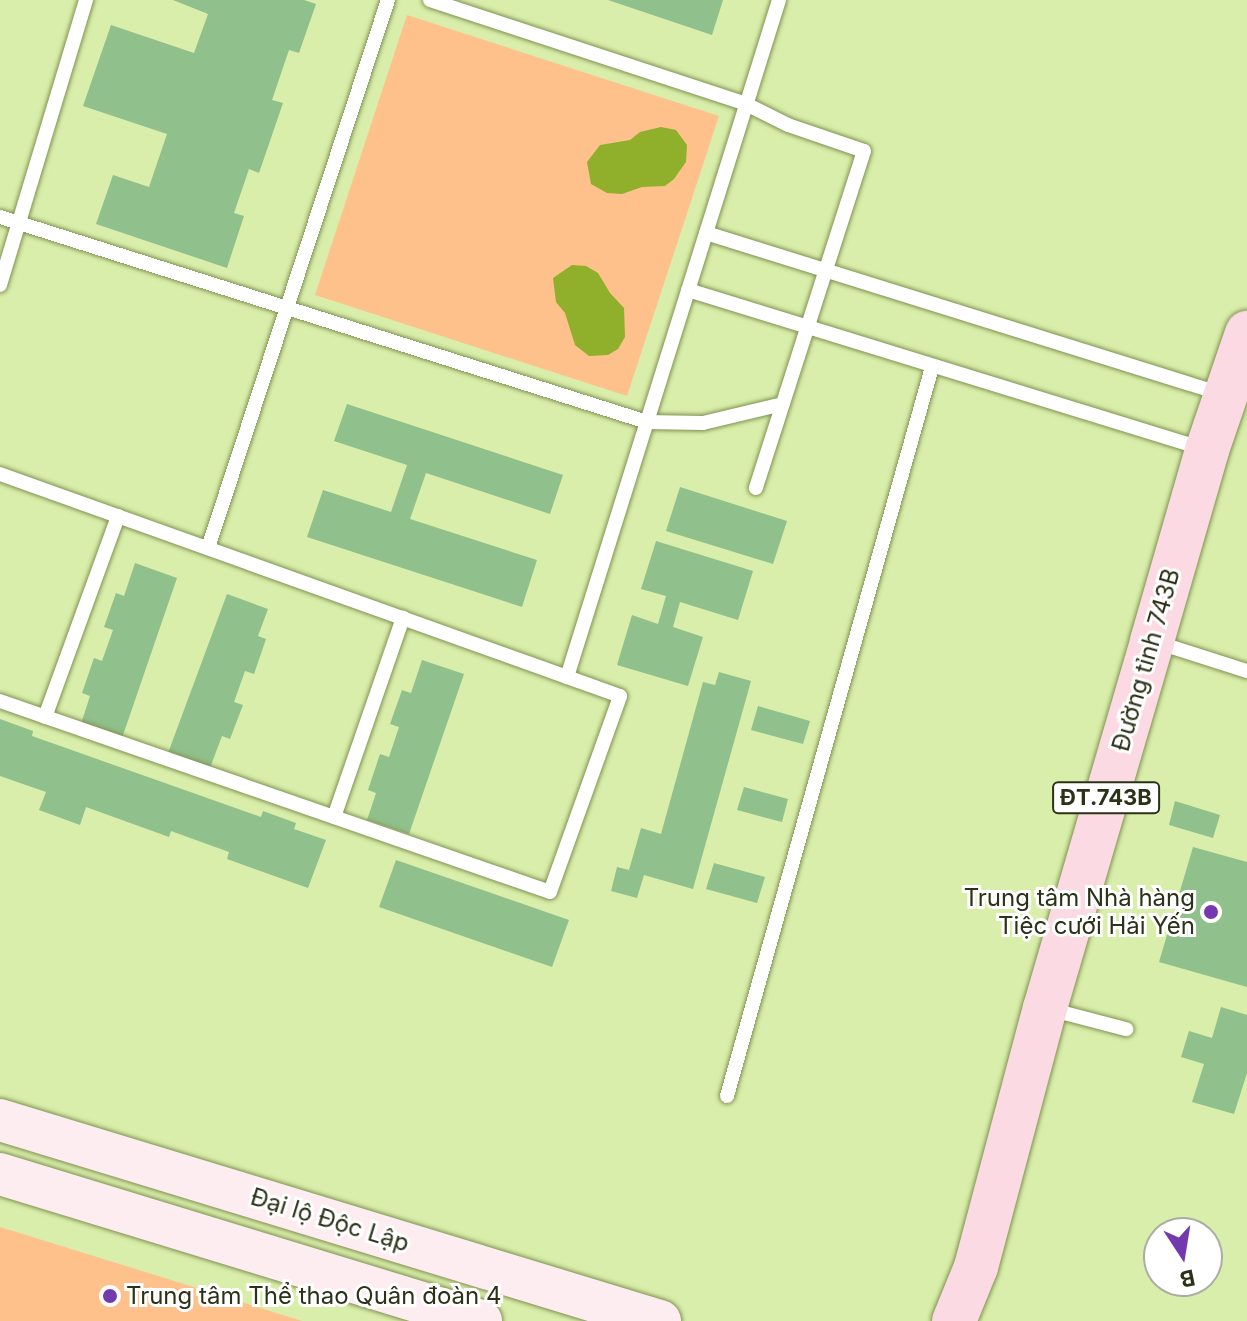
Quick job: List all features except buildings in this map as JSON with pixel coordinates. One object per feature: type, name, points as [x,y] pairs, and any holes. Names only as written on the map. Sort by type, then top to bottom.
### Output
[{"type":"main road","name":"Đường tỉnh 743B","points":[[954,1321],[976,1267],[1045,1008],[1207,450],[1247,333]]},
{"type":"main road","name":"Đại lộ Độc Lập","points":[[0,1120],[660,1321]]},
{"type":"main road","points":[[0,1174],[481,1321]]},
{"type":"main road","name":"Đường tỉnh 743B","points":[[972,1321],[976,1267]]},
{"type":"main road","points":[[930,1321],[962,1288],[976,1267]]},
{"type":"lane","points":[[0,285],[86,0]]},
{"type":"lane","points":[[208,548],[388,0]]},
{"type":"lane","points":[[430,0],[746,104],[788,125],[864,151],[756,488]]},
{"type":"lane","points":[[567,677],[779,0]]},
{"type":"lane","points":[[0,217],[647,422],[703,423],[783,404]]},
{"type":"lane","points":[[706,233],[1226,395]]},
{"type":"lane","points":[[688,290],[1207,450]]},
{"type":"lane","points":[[727,1096],[932,367]]},
{"type":"lane","points":[[0,474],[620,696],[550,892],[0,701]]},
{"type":"lane","points":[[45,717],[118,516]]},
{"type":"lane","points":[[334,817],[403,618]]},
{"type":"lane","points":[[1152,641],[1247,671]]},
{"type":"lane","points":[[1045,1008],[1126,1029]]},
{"type":"shaded area","points":[[407,15],[719,116],[627,396],[315,295]]},
{"type":"shaded area","points":[[661,127],[676,130],[687,145],[686,162],[674,179],[665,186],[642,187],[622,194],[607,193],[591,184],[587,162],[600,145],[630,140],[640,132]]},
{"type":"shaded area","points":[[572,265],[586,266],[598,273],[624,308],[625,337],[618,349],[608,355],[589,356],[575,345],[565,313],[556,302],[553,278]]},
{"type":"shaded area","name":"Trung tâm Thể thao Quân đoàn 4","points":[[0,1227],[139,1270],[302,1321],[0,1321]]},
{"type":"place","name":"Trung tâm Nhà hàng Tiệc cưới Hải Yến","points":[[1211,912]]},
{"type":"place","name":"Trung tâm Thể thao Quân đoàn 4","points":[[110,1296]]}]
